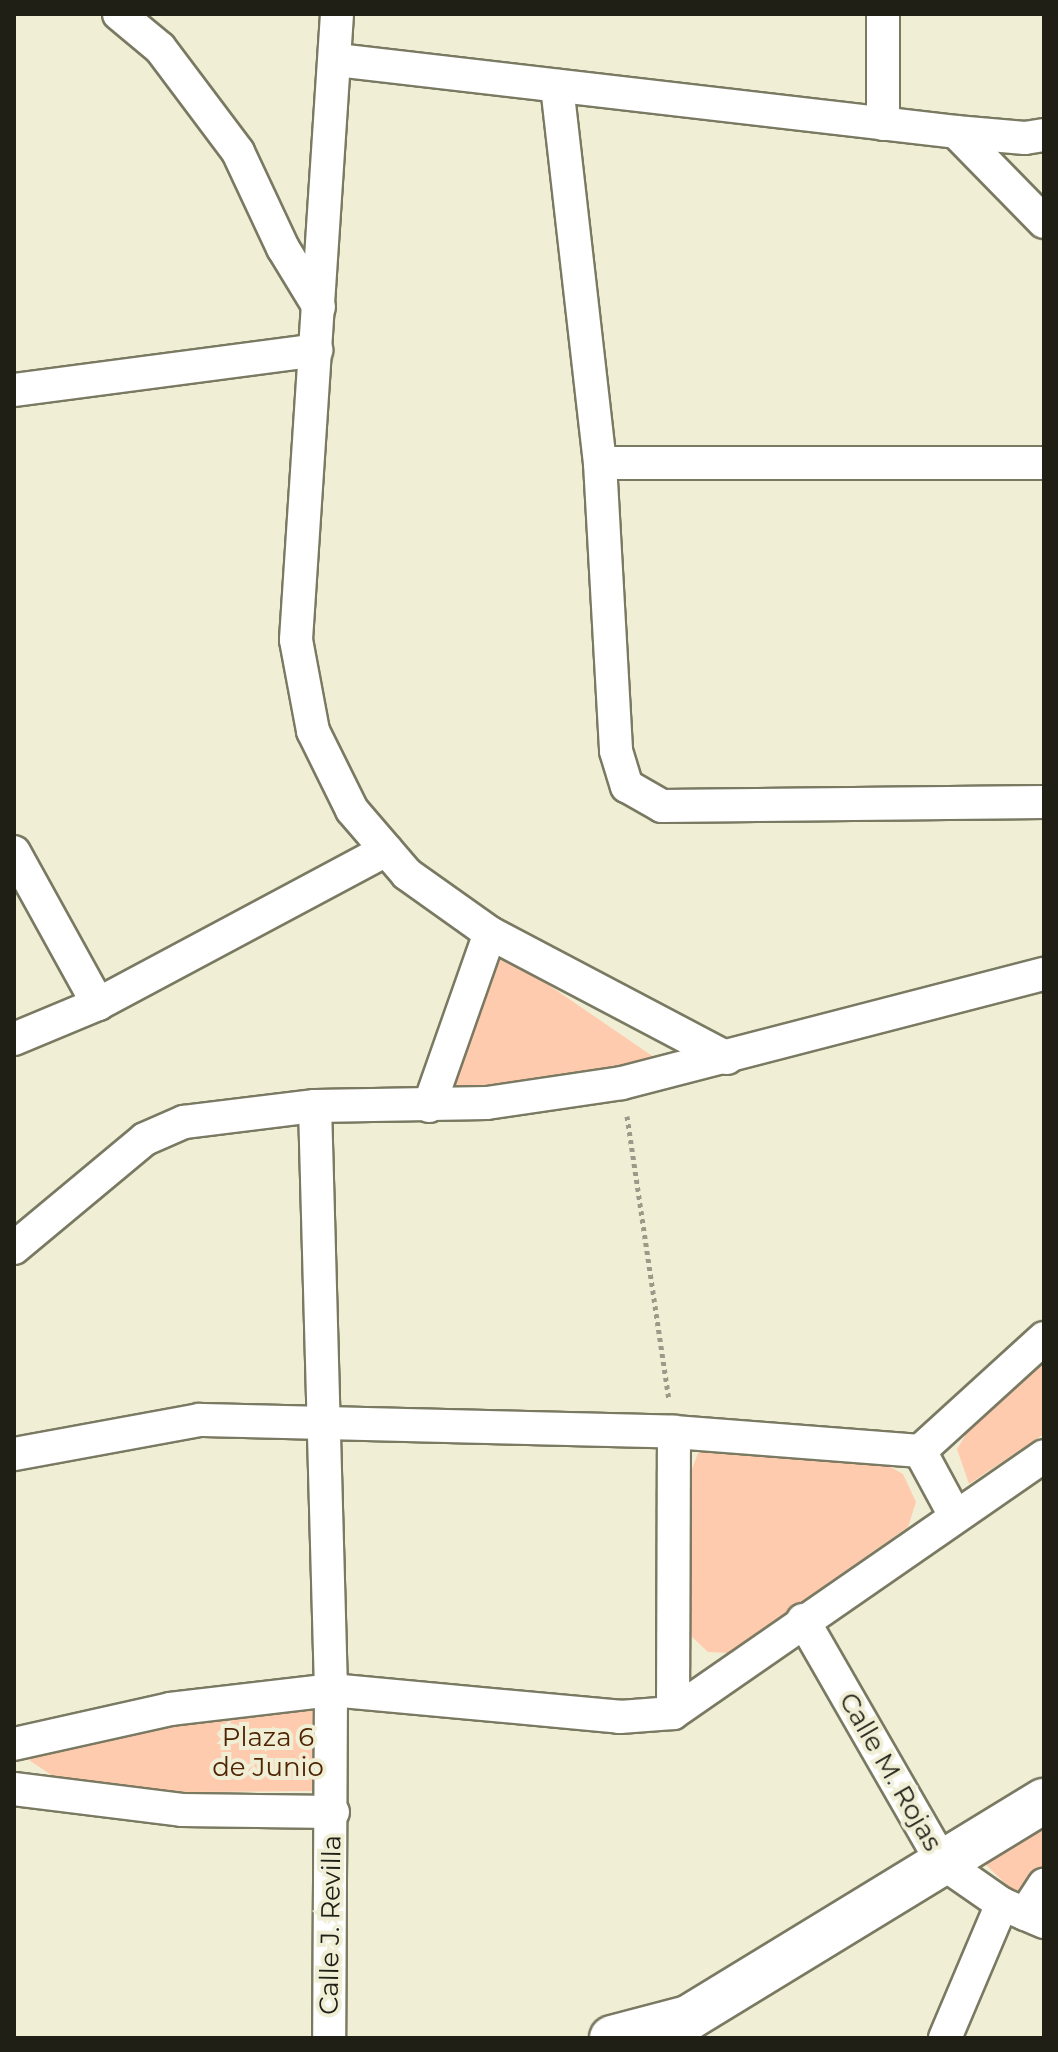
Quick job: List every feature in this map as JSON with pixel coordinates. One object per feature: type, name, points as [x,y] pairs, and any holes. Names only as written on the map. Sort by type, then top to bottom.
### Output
[{"type":"main road","points":[[612,2038],[657,2032],[688,2018],[1044,1801]]},
{"type":"street","points":[[119,14],[160,48],[238,152],[283,248],[319,307]]},
{"type":"street","points":[[337,14],[337,60],[296,640],[313,731],[352,810],[407,874],[490,933],[727,1058]]},
{"type":"street","points":[[883,14],[883,124]]},
{"type":"street","points":[[337,60],[956,132],[1025,138],[1044,135]]},
{"type":"street","points":[[557,86],[600,463],[616,751],[627,786],[662,806],[687,807],[1044,802]]},
{"type":"street","points":[[956,132],[1044,222]]},
{"type":"street","points":[[14,390],[316,350]]},
{"type":"street","points":[[600,463],[1044,463]]},
{"type":"street","points":[[14,1039],[98,1004],[386,850]]},
{"type":"street","points":[[19,869],[98,1004]]},
{"type":"street","points":[[429,1106],[490,933]]},
{"type":"street","points":[[14,1248],[145,1139],[184,1122],[315,1106],[487,1103],[622,1083],[1044,974]]},
{"type":"street","name":"Calle J. Revilla","points":[[315,1106],[333,1812],[329,2038]]},
{"type":"street","points":[[14,1454],[199,1420],[674,1432],[920,1451],[1044,1338]]},
{"type":"street","points":[[673,1713],[674,1432]]},
{"type":"street","points":[[920,1451],[954,1514]]},
{"type":"street","points":[[14,1744],[170,1709],[331,1690],[620,1717],[673,1713],[954,1514],[1044,1456]]},
{"type":"street","name":"Calle M. Rojas","points":[[803,1620],[943,1863],[1024,1913]]},
{"type":"street","points":[[14,1789],[182,1810],[333,1812]]},
{"type":"street","points":[[945,2038],[1044,1885]]},
{"type":"path","points":[[622,1083],[674,1432]]},
{"type":"green space","points":[[499,951],[664,1064],[447,1092]]},
{"type":"green space","points":[[1044,1357],[1044,1434],[969,1484],[957,1449],[984,1405]]},
{"type":"green space","points":[[720,1446],[880,1461],[903,1474],[916,1502],[908,1527],[728,1653],[708,1652],[691,1636],[691,1472],[698,1453]]},
{"type":"green space","name":"Plaza 6 de Junio","points":[[320,1710],[317,1791],[186,1792],[60,1781],[29,1760],[57,1743],[182,1722]]},
{"type":"green space","points":[[1044,1813],[1044,1864],[1020,1898],[977,1856]]}]
